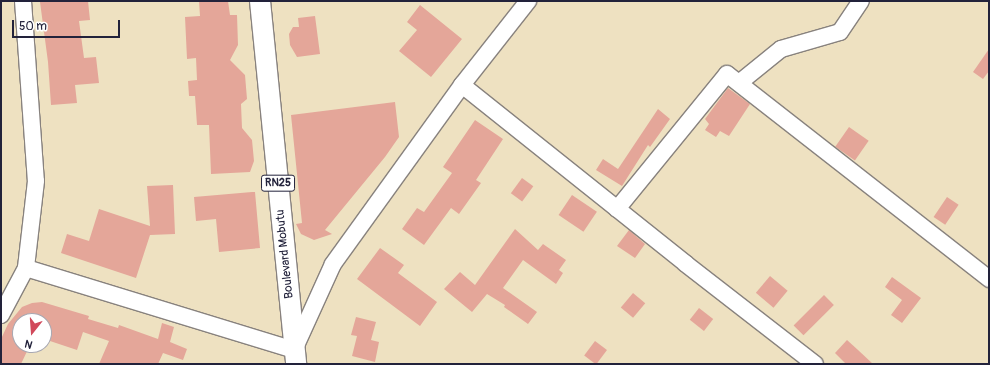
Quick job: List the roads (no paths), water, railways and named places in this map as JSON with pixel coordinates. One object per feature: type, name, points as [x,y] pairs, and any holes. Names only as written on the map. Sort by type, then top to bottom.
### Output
[{"type":"main road","name":"Boulevard Mobutu","points":[[260,1],[292,359]]},
{"type":"street","points":[[1,315],[26,268],[36,181],[23,1]]},
{"type":"street","points":[[26,268],[292,359],[333,264],[462,86],[528,1]]},
{"type":"street","points":[[738,83],[781,49],[840,32],[860,1]]},
{"type":"street","points":[[617,209],[727,74],[989,279]]},
{"type":"street","points":[[462,86],[815,364]]}]
